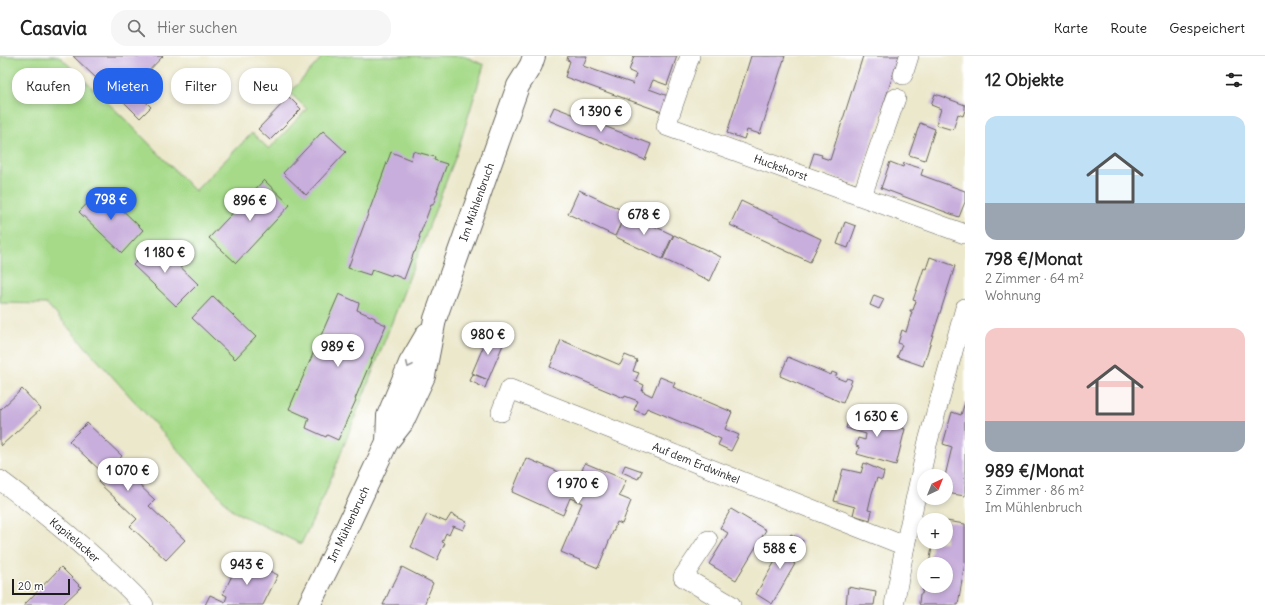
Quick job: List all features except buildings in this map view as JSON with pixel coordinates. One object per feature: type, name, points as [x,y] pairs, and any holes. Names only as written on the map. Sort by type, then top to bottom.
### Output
[{"type":"main road","name":"Im Mühlenbruch","points":[[516,56],[518,86]]},
{"type":"main road","name":"Im Mühlenbruch","points":[[309,605],[387,442],[402,423],[424,376],[435,319],[518,86],[531,65],[534,56]]},
{"type":"street","name":"Huckshorst","points":[[690,56],[666,126],[965,234]]},
{"type":"street","points":[[903,75],[909,56]]},
{"type":"street","points":[[862,196],[896,98]]},
{"type":"street","points":[[894,605],[904,546],[927,445],[965,308]]},
{"type":"street","name":"Auf dem Erdwinkel","points":[[501,412],[510,389],[904,546]]},
{"type":"street","name":"Kapitelacker","points":[[0,480],[60,528],[128,587],[144,605]]},
{"type":"street","points":[[708,540],[683,577],[731,605]]},
{"type":"green space","points":[[0,56],[59,56],[72,68],[12,68],[12,104],[85,104],[85,81],[93,89],[93,104],[109,104],[195,191],[252,133],[269,149],[307,109],[292,95],[292,91],[323,56],[464,56],[484,65],[457,153],[325,494],[301,544],[233,511],[47,304],[0,303]]}]
